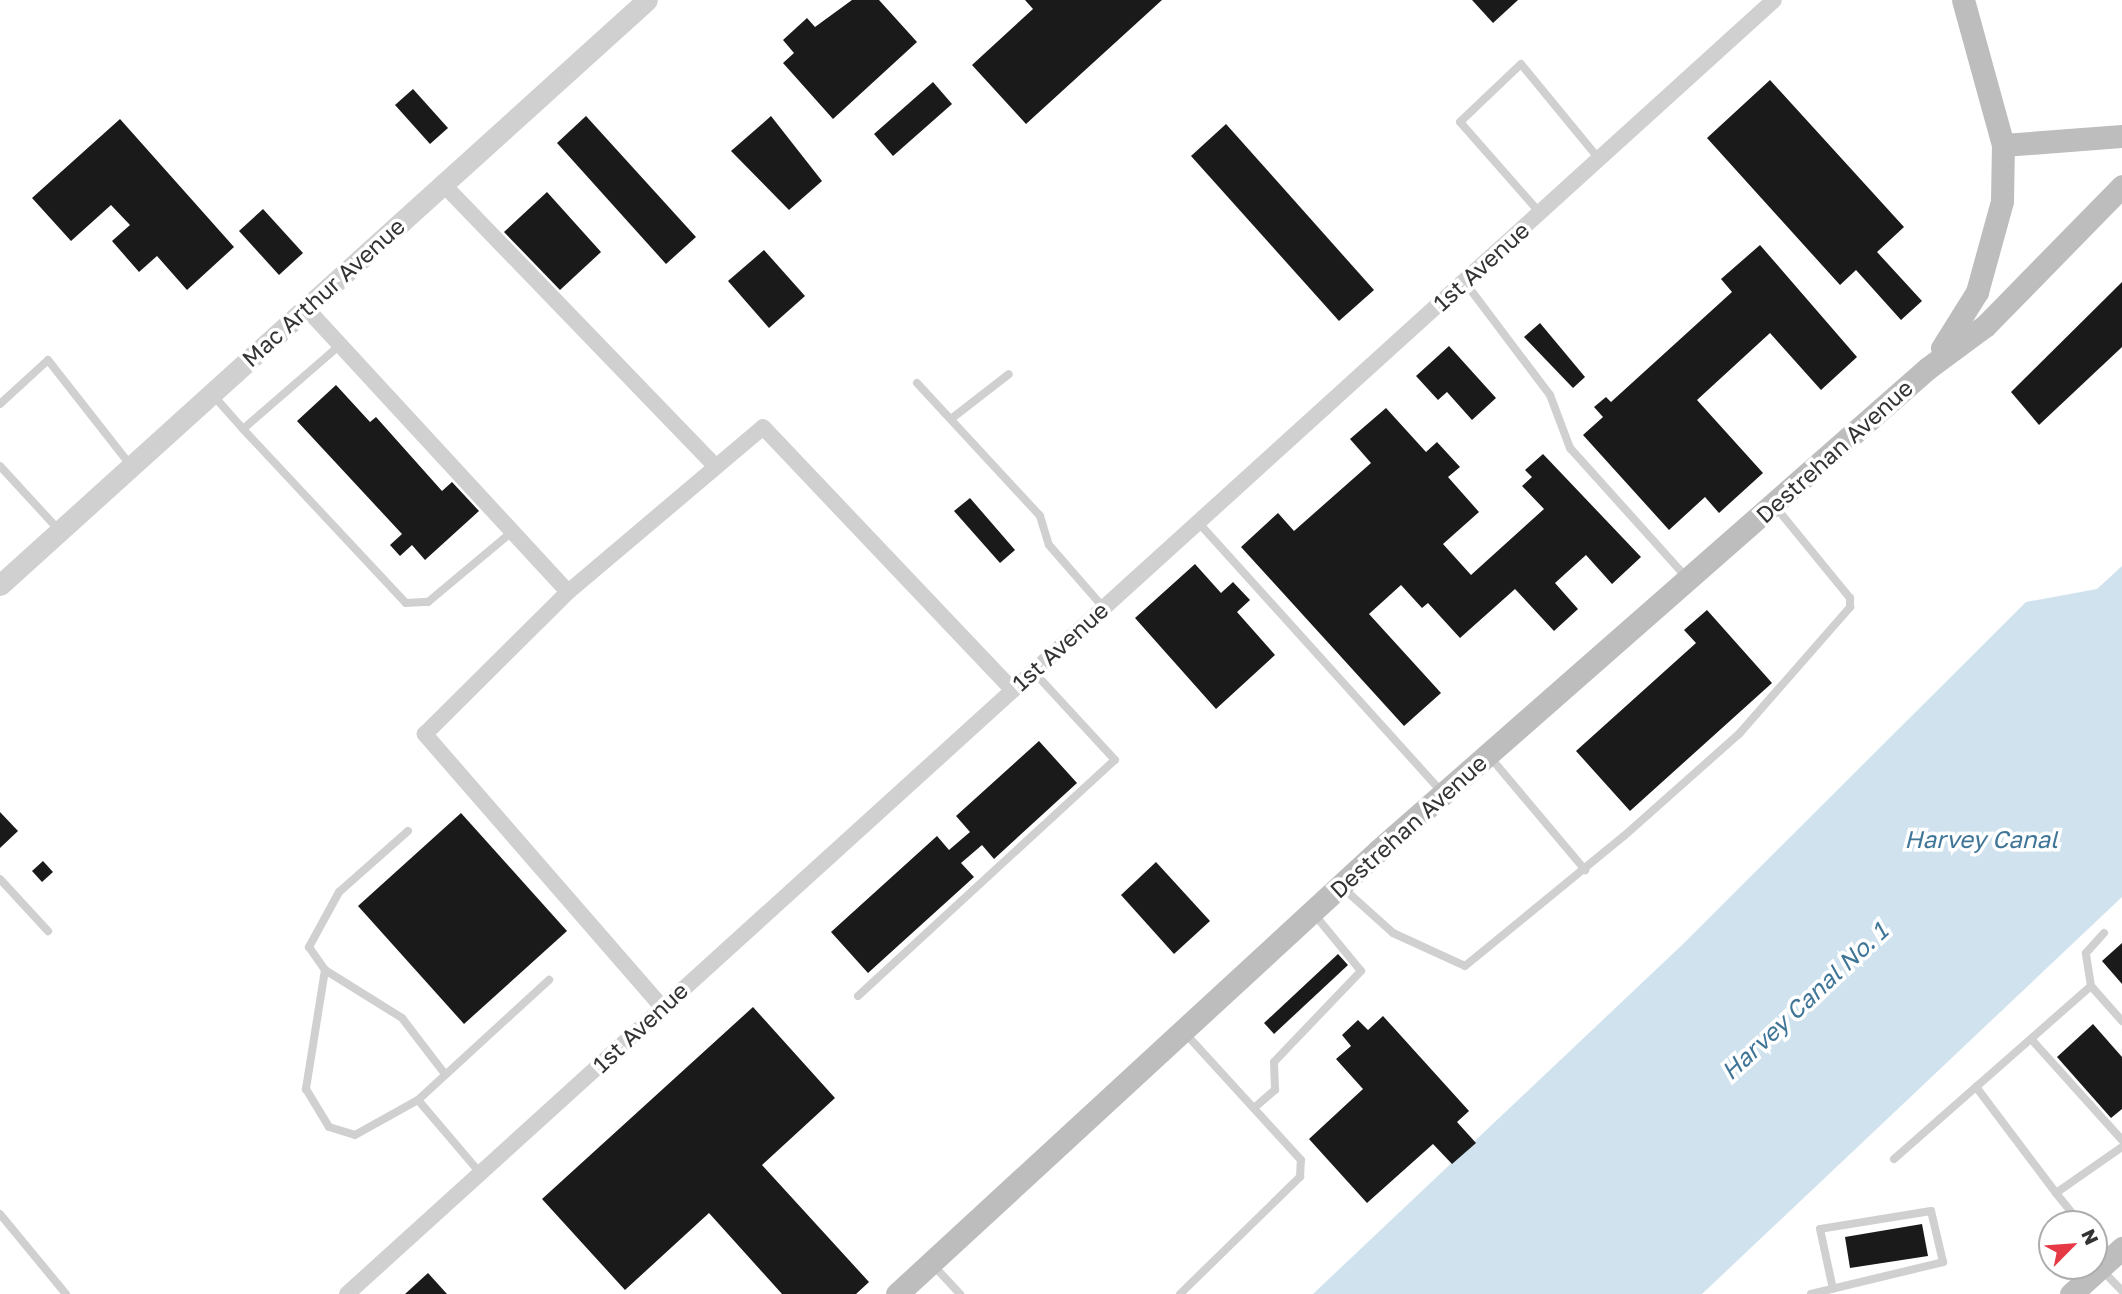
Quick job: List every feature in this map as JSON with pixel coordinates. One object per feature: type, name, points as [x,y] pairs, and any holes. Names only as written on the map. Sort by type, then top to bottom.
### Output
[{"type":"main road","name":"Destrehan Avenue","points":[[1928,368],[1965,318],[1992,253],[2003,145],[1963,0]]},
{"type":"main road","points":[[2003,145],[2122,136]]},
{"type":"main road","name":"Destrehan Avenue","points":[[897,1294],[1444,794],[1928,368],[1985,326],[2122,186]]},
{"type":"main road","points":[[2108,1261],[2122,1248]]},
{"type":"main road","points":[[2071,1294],[2087,1280]]},
{"type":"street","name":"Mac Arthur Avenue","points":[[0,585],[646,0]]},
{"type":"street","name":"1st Avenue","points":[[347,1294],[1774,0]]},
{"type":"street","points":[[442,183],[715,466]]},
{"type":"street","points":[[306,309],[568,592]]},
{"type":"street","points":[[662,1007],[425,734],[568,592],[762,427],[1012,689]]},
{"type":"lane","points":[[1540,213],[1460,122],[1521,64],[1600,159]]},
{"type":"lane","points":[[1464,281],[1550,395],[1570,448],[1688,580]]},
{"type":"lane","points":[[243,429],[340,345]]},
{"type":"lane","points":[[0,404],[48,360],[131,467]]},
{"type":"lane","points":[[951,419],[1009,374]]},
{"type":"lane","points":[[918,383],[1040,516],[1049,545],[1103,607]]},
{"type":"lane","points":[[212,394],[406,603],[428,602],[513,531]]},
{"type":"lane","points":[[0,466],[60,531]]},
{"type":"lane","points":[[1341,886],[1393,933],[1465,966],[1585,870],[1739,734],[1850,607],[1850,598],[1774,505]]},
{"type":"lane","points":[[1197,521],[1444,794]]},
{"type":"lane","points":[[858,996],[1115,760],[1033,671]]},
{"type":"lane","points":[[1488,755],[1585,870]]},
{"type":"lane","points":[[408,831],[339,892],[309,947],[325,970],[402,1018],[445,1074]]},
{"type":"lane","points":[[0,879],[48,931]]},
{"type":"lane","points":[[1254,1108],[1275,1090],[1274,1062],[1361,971],[1312,913]]},
{"type":"lane","points":[[2105,933],[2086,953],[2091,986],[2122,1021]]},
{"type":"lane","points":[[325,970],[306,1089],[329,1127],[355,1135],[418,1100],[549,980]]},
{"type":"lane","points":[[1894,1159],[2091,986]]},
{"type":"lane","points":[[1180,1294],[1300,1177],[1301,1160],[1185,1033]]},
{"type":"lane","points":[[2031,1039],[2122,1140]]},
{"type":"lane","points":[[1976,1087],[2070,1210]]},
{"type":"lane","points":[[418,1100],[481,1174]]},
{"type":"lane","points":[[2056,1193],[2122,1147]]},
{"type":"lane","points":[[1811,1294],[1833,1289],[1942,1262],[1931,1210],[1820,1228],[1833,1289]]},
{"type":"lane","points":[[0,1214],[66,1294]]},
{"type":"lane","points":[[931,1263],[960,1294]]},
{"type":"lane","points":[[2108,1277],[2122,1292]]},
{"type":"water","name":"Harvey Canal","points":[[2122,566],[2122,897],[1702,1294],[1313,1294],[1682,945],[2026,602],[2097,589]]},
{"type":"building","points":[[852,0],[879,0],[917,42],[833,119],[783,63],[794,53],[783,40],[807,18],[815,27]]},
{"type":"building","points":[[1025,0],[1162,0],[1026,124],[972,65],[1033,9]]},
{"type":"building","points":[[1472,0],[1518,0],[1493,23]]},
{"type":"building","points":[[1770,80],[1904,227],[1877,252],[1922,301],[1901,320],[1856,270],[1840,285],[1707,138]]},
{"type":"building","points":[[933,82],[952,104],[893,156],[874,134]]},
{"type":"building","points":[[413,89],[448,128],[430,144],[395,105]]},
{"type":"building","points":[[586,116],[696,237],[666,264],[557,143]]},
{"type":"building","points":[[771,116],[822,181],[789,210],[731,151]]},
{"type":"building","points":[[120,119],[234,247],[187,290],[157,256],[139,272],[112,241],[130,225],[111,205],[71,241],[32,198]]},
{"type":"building","points":[[1226,124],[1374,290],[1339,321],[1191,156]]},
{"type":"building","points":[[547,192],[601,252],[560,290],[504,232]]},
{"type":"building","points":[[263,209],[303,253],[279,275],[239,231]]},
{"type":"building","points":[[1760,245],[1857,357],[1821,390],[1770,333],[1697,400],[1763,473],[1719,513],[1705,497],[1669,530],[1583,435],[1603,417],[1594,407],[1606,397],[1611,402],[1732,292],[1721,279]]},
{"type":"building","points":[[764,250],[805,296],[769,328],[728,281]]},
{"type":"building","points":[[2122,282],[2122,347],[2039,425],[2011,392]]},
{"type":"building","points":[[1540,323],[1585,377],[1573,388],[1524,337]]},
{"type":"building","points":[[1449,346],[1496,398],[1472,420],[1447,392],[1438,400],[1416,376]]},
{"type":"building","points":[[336,385],[370,422],[376,417],[442,491],[452,482],[479,511],[425,560],[412,545],[400,556],[390,545],[402,534],[297,421]]},
{"type":"building","points":[[1386,408],[1426,452],[1437,442],[1460,467],[1448,477],[1479,512],[1443,544],[1471,575],[1544,509],[1522,486],[1532,477],[1525,470],[1543,454],[1641,557],[1612,584],[1586,555],[1555,583],[1578,609],[1554,631],[1515,589],[1460,638],[1428,603],[1422,608],[1401,585],[1369,614],[1441,693],[1404,726],[1241,547],[1278,513],[1294,531],[1371,463],[1350,439]]},
{"type":"building","points":[[970,498],[1015,550],[1000,563],[954,511]]},
{"type":"building","points":[[1195,564],[1221,593],[1233,582],[1250,600],[1237,612],[1275,655],[1216,709],[1135,618]]},
{"type":"building","points":[[1707,610],[1772,683],[1630,811],[1576,751],[1696,643],[1684,630]]},
{"type":"building","points":[[1039,741],[1077,783],[994,859],[982,845],[961,863],[974,877],[868,973],[831,932],[937,836],[949,850],[970,832],[956,816]]},
{"type":"building","points":[[0,812],[18,831],[0,848]]},
{"type":"building","points":[[461,813],[567,931],[464,1024],[358,906]]},
{"type":"building","points":[[43,861],[53,872],[42,882],[32,871]]},
{"type":"building","points":[[1156,862],[1210,921],[1174,954],[1121,895]]},
{"type":"building","points":[[2122,943],[2122,984],[2102,961]]},
{"type":"building","points":[[1338,954],[1348,965],[1274,1034],[1264,1023]]},
{"type":"building","points":[[753,1007],[835,1098],[762,1165],[869,1282],[856,1294],[782,1294],[709,1213],[625,1290],[542,1199]]},
{"type":"building","points":[[1383,1016],[1469,1111],[1457,1122],[1476,1143],[1452,1164],[1433,1144],[1367,1203],[1309,1139],[1363,1089],[1336,1059],[1351,1046],[1342,1035],[1358,1020],[1368,1030]]},
{"type":"building","points":[[2093,1024],[2122,1057],[2122,1109],[2111,1118],[2057,1057]]},
{"type":"building","points":[[1922,1224],[1928,1256],[1850,1268],[1845,1237]]},
{"type":"building","points":[[428,1273],[447,1294],[405,1294]]},
{"type":"water label","name":"Harvey Canal No. 1","points":[[1804,1001]]}]
